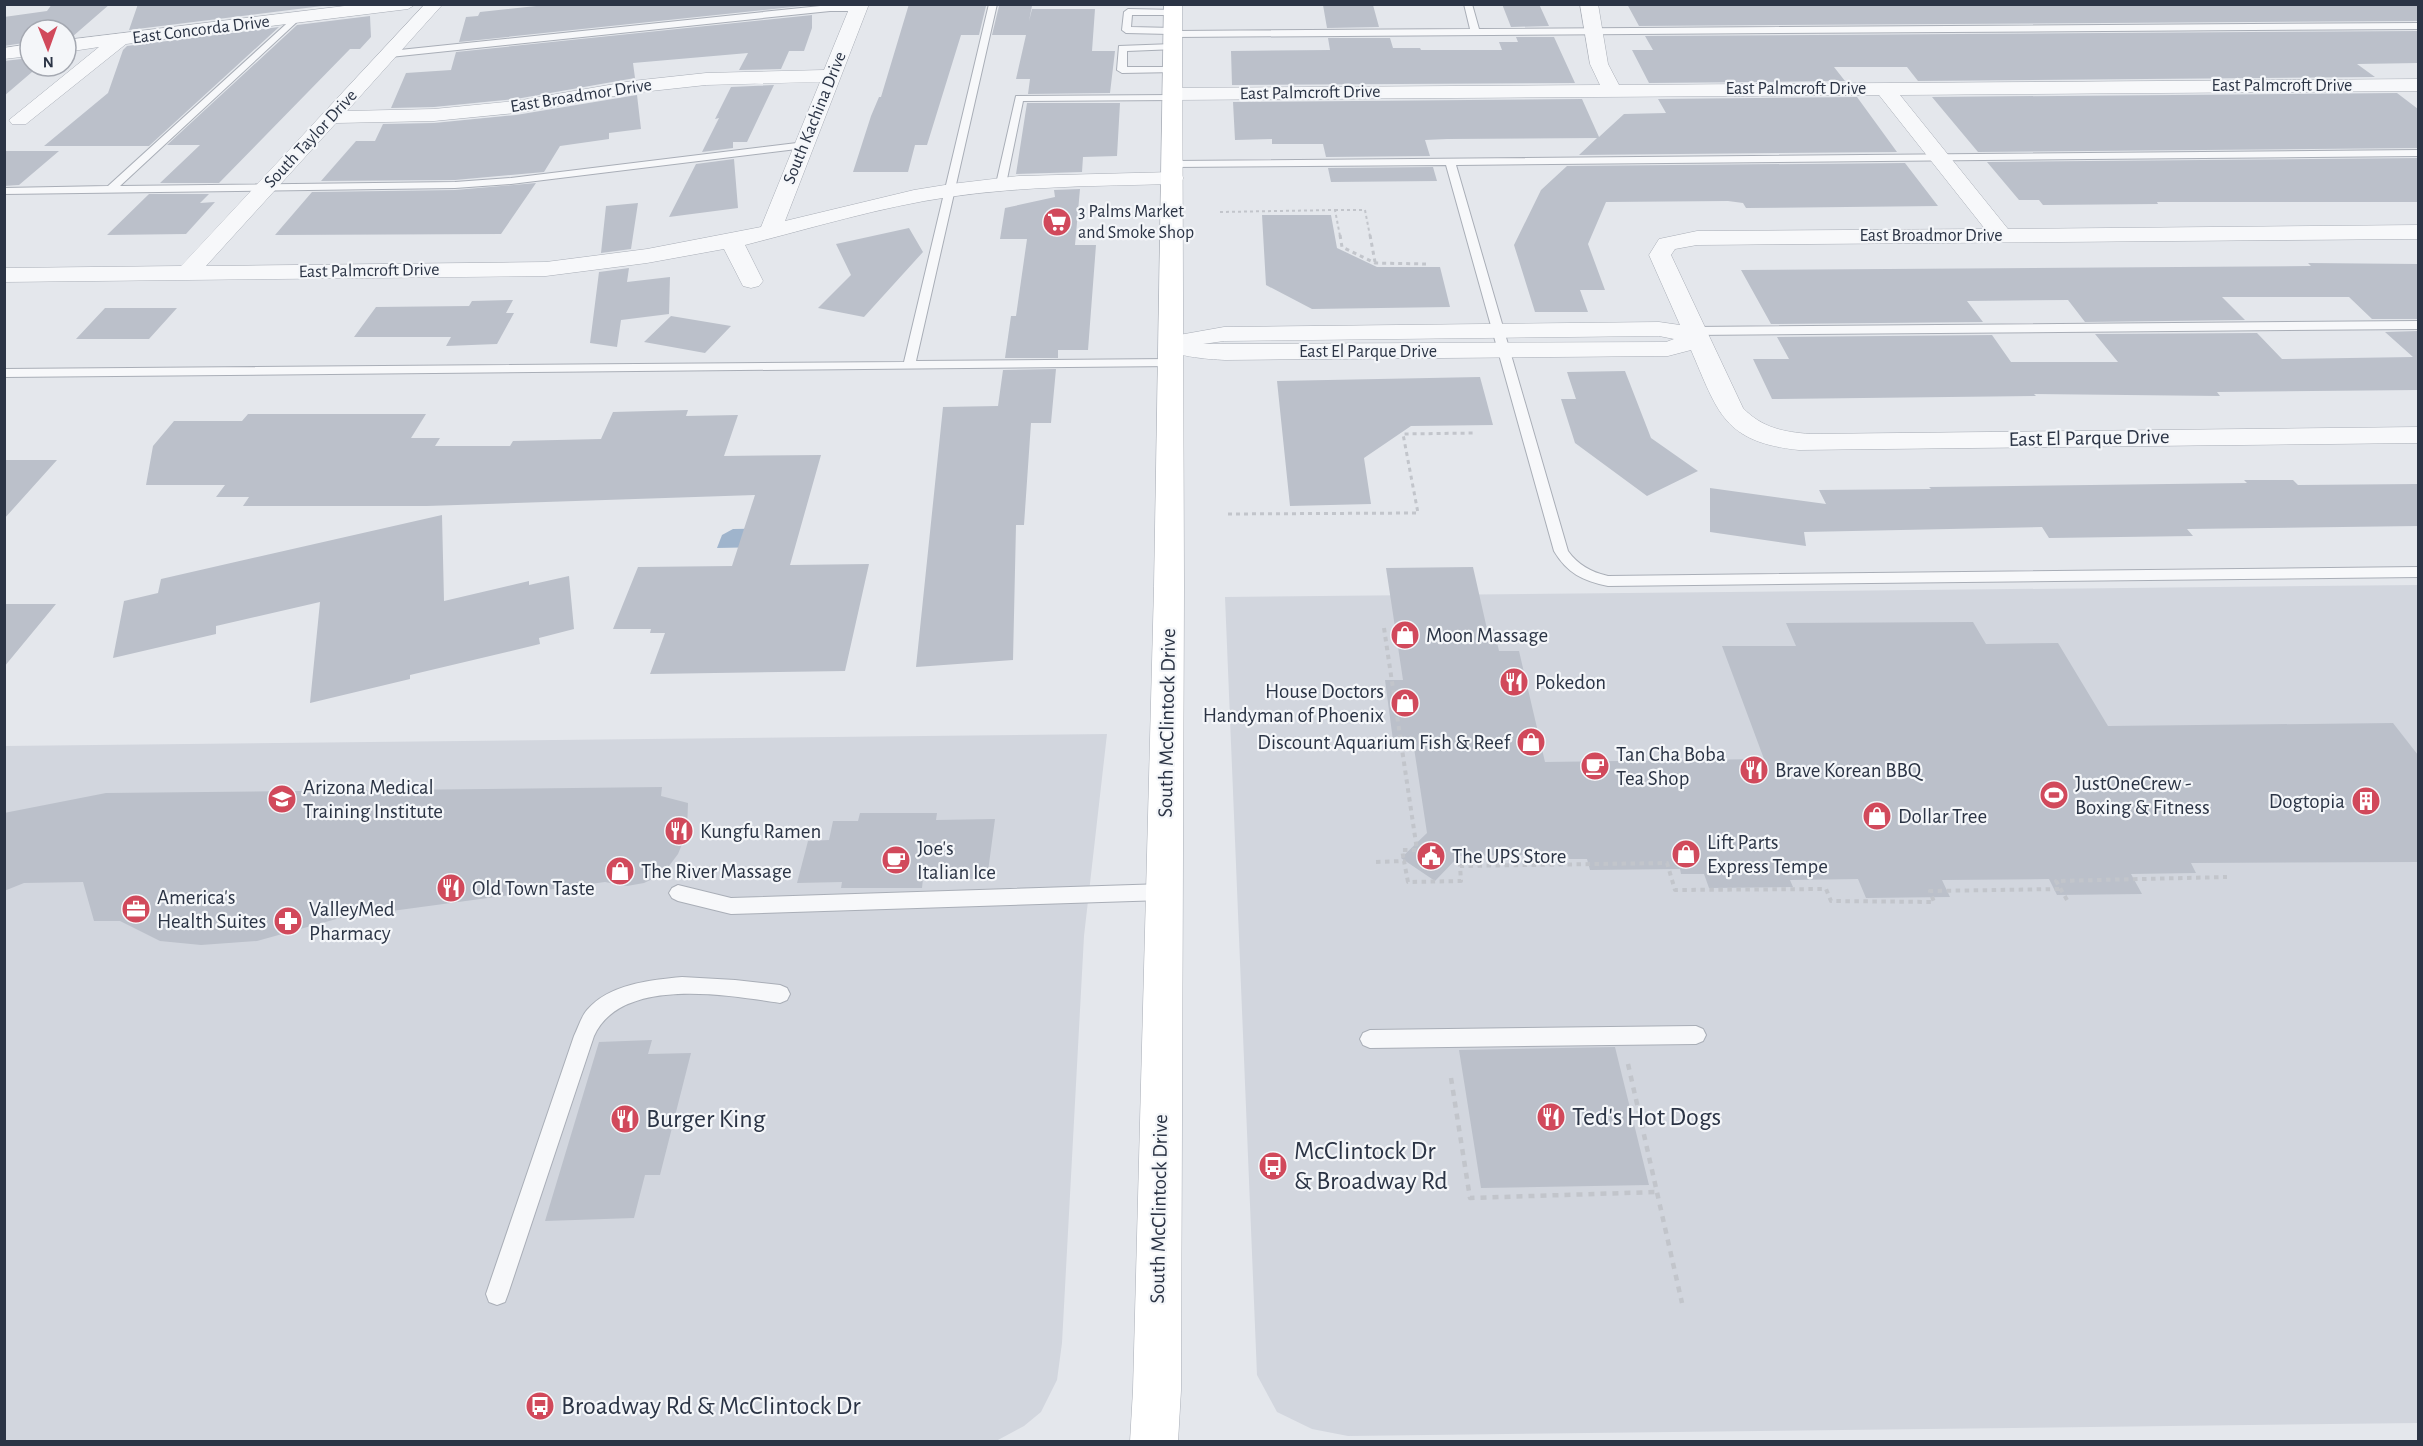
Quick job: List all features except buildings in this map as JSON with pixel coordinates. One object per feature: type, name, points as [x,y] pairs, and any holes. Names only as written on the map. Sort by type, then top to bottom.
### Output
[{"type":"main road","name":"South McClintock Drive","points":[[1154,1442],[1157,1390],[1164,892],[1173,49]]},
{"type":"street","name":"East Concorda Drive","points":[[78,44],[408,4]]},
{"type":"street","name":"South Taylor Drive","points":[[187,273],[435,4]]},
{"type":"street","points":[[1589,4],[1599,64],[1613,91]]},
{"type":"street","name":"South Kachina Drive","points":[[770,232],[859,6]]},
{"type":"street","points":[[19,120],[121,39]]},
{"type":"street","name":"East Palmcroft Drive","points":[[1173,49],[1613,91],[2418,85]]},
{"type":"street","name":"East Broadmor Drive","points":[[331,117],[434,115],[516,107],[632,87],[706,79],[832,76]]},
{"type":"street","points":[[1885,89],[2002,236]]},
{"type":"street","name":"East Palmcroft Drive","points":[[4,275],[546,269],[647,256],[732,241],[914,196],[951,190],[1173,171]]},
{"type":"street","name":"East Broadmor Drive","points":[[1760,434],[1738,421],[1731,411],[1660,255],[1666,244],[1697,238],[2418,232]]},
{"type":"street","points":[[732,241],[751,280]]},
{"type":"street","name":"East El Parque Drive","points":[[1171,353],[1198,337],[1224,334],[1503,341],[1668,349],[1695,335]]},
{"type":"street","name":"East El Parque Drive","points":[[1760,434],[1776,439],[1810,442],[2418,435]]},
{"type":"lane","points":[[909,365],[993,4]]},
{"type":"lane","points":[[1468,4],[1475,33]]},
{"type":"lane","points":[[390,54],[859,6]]},
{"type":"lane","points":[[1128,12],[1173,49],[1126,30],[1128,12]]},
{"type":"lane","points":[[111,190],[296,18]]},
{"type":"lane","points":[[1173,49],[1122,70],[1122,48],[1173,49],[1475,33],[2418,26]]},
{"type":"lane","points":[[1001,184],[1019,99],[1173,49]]},
{"type":"lane","points":[[4,191],[455,185],[511,181],[805,145]]},
{"type":"lane","points":[[1173,171],[1450,161],[2418,153]]},
{"type":"lane","points":[[1450,161],[1561,551],[1567,562],[1577,571],[1591,578],[1608,581],[2418,572]]},
{"type":"lane","points":[[1695,335],[2418,325]]},
{"type":"lane","points":[[4,373],[909,365],[1171,353]]},
{"type":"lane","points":[[678,893],[731,906],[1164,892]]},
{"type":"lane","points":[[497,1294],[580,1048],[593,1017],[609,1003],[634,993],[661,988],[722,986],[780,994]]},
{"type":"lane","points":[[1370,1040],[1696,1035]]},
{"type":"path","points":[[1335,210],[1342,247],[1375,263],[1426,264]]},
{"type":"path","points":[[1220,212],[1365,210],[1375,263]]},
{"type":"path","points":[[1228,514],[1418,513],[1402,434],[1474,433]]},
{"type":"path","points":[[1384,628],[1418,850],[1402,850],[1408,882],[1461,881],[1460,866],[1667,863],[1675,890],[1826,889],[1831,901],[1934,902],[1930,891],[2061,889]]},
{"type":"path","points":[[1376,862],[1404,861]]},
{"type":"path","points":[[2067,900],[2056,881],[2228,877]]},
{"type":"path","points":[[1627,1061],[1682,1304]]},
{"type":"path","points":[[1451,1078],[1470,1198],[1657,1192]]},
{"type":"shaded area","points":[[2418,585],[2418,1423],[1348,1436],[1312,1429],[1277,1412],[1257,1375],[1225,597]]},
{"type":"shaded area","points":[[1107,734],[1084,936],[1062,1343],[1057,1380],[1041,1412],[1024,1426],[990,1442],[5,1441],[4,746]]},
{"type":"water","points":[[783,528],[768,547],[717,548],[722,535],[733,529]]},
{"type":"place","name":"3 Palms Market and Smoke Shop","points":[[1057,222]]},
{"type":"place","name":"Moon Massage","points":[[1405,635]]},
{"type":"place","name":"Pokedon","points":[[1514,682]]},
{"type":"place","name":"House Doctors Handyman of Phoenix","points":[[1405,703]]},
{"type":"place","name":"Discount Aquarium Fish & Reef","points":[[1531,742]]},
{"type":"place","name":"Tan Cha Boba Tea Shop","points":[[1595,766]]},
{"type":"place","name":"Brave Korean BBQ","points":[[1754,770]]},
{"type":"place","name":"JustOneCrew - Boxing & Fitness","points":[[2054,795]]},
{"type":"place","name":"Arizona Medical Training Institute","points":[[282,799]]},
{"type":"place","name":"Dogtopia","points":[[2366,801]]},
{"type":"place","name":"Dollar Tree","points":[[1877,816]]},
{"type":"place","name":"Kungfu Ramen","points":[[679,831]]},
{"type":"place","name":"Lift Parts Express Tempe","points":[[1686,854]]},
{"type":"place","name":"The UPS Store","points":[[1431,856]]},
{"type":"place","name":"Joe's Italian Ice","points":[[896,860]]},
{"type":"place","name":"The River Massage","points":[[620,871]]},
{"type":"place","name":"Old Town Taste","points":[[451,888]]},
{"type":"place","name":"America's Health Suites","points":[[136,909]]},
{"type":"place","name":"ValleyMed Pharmacy","points":[[288,921]]},
{"type":"place","name":"Ted's Hot Dogs","points":[[1551,1117]]},
{"type":"place","name":"Burger King","points":[[625,1119]]},
{"type":"place","name":"McClintock Dr & Broadway Rd","points":[[1273,1166]]},
{"type":"place","name":"Broadway Rd & McClintock Dr","points":[[540,1406]]}]
